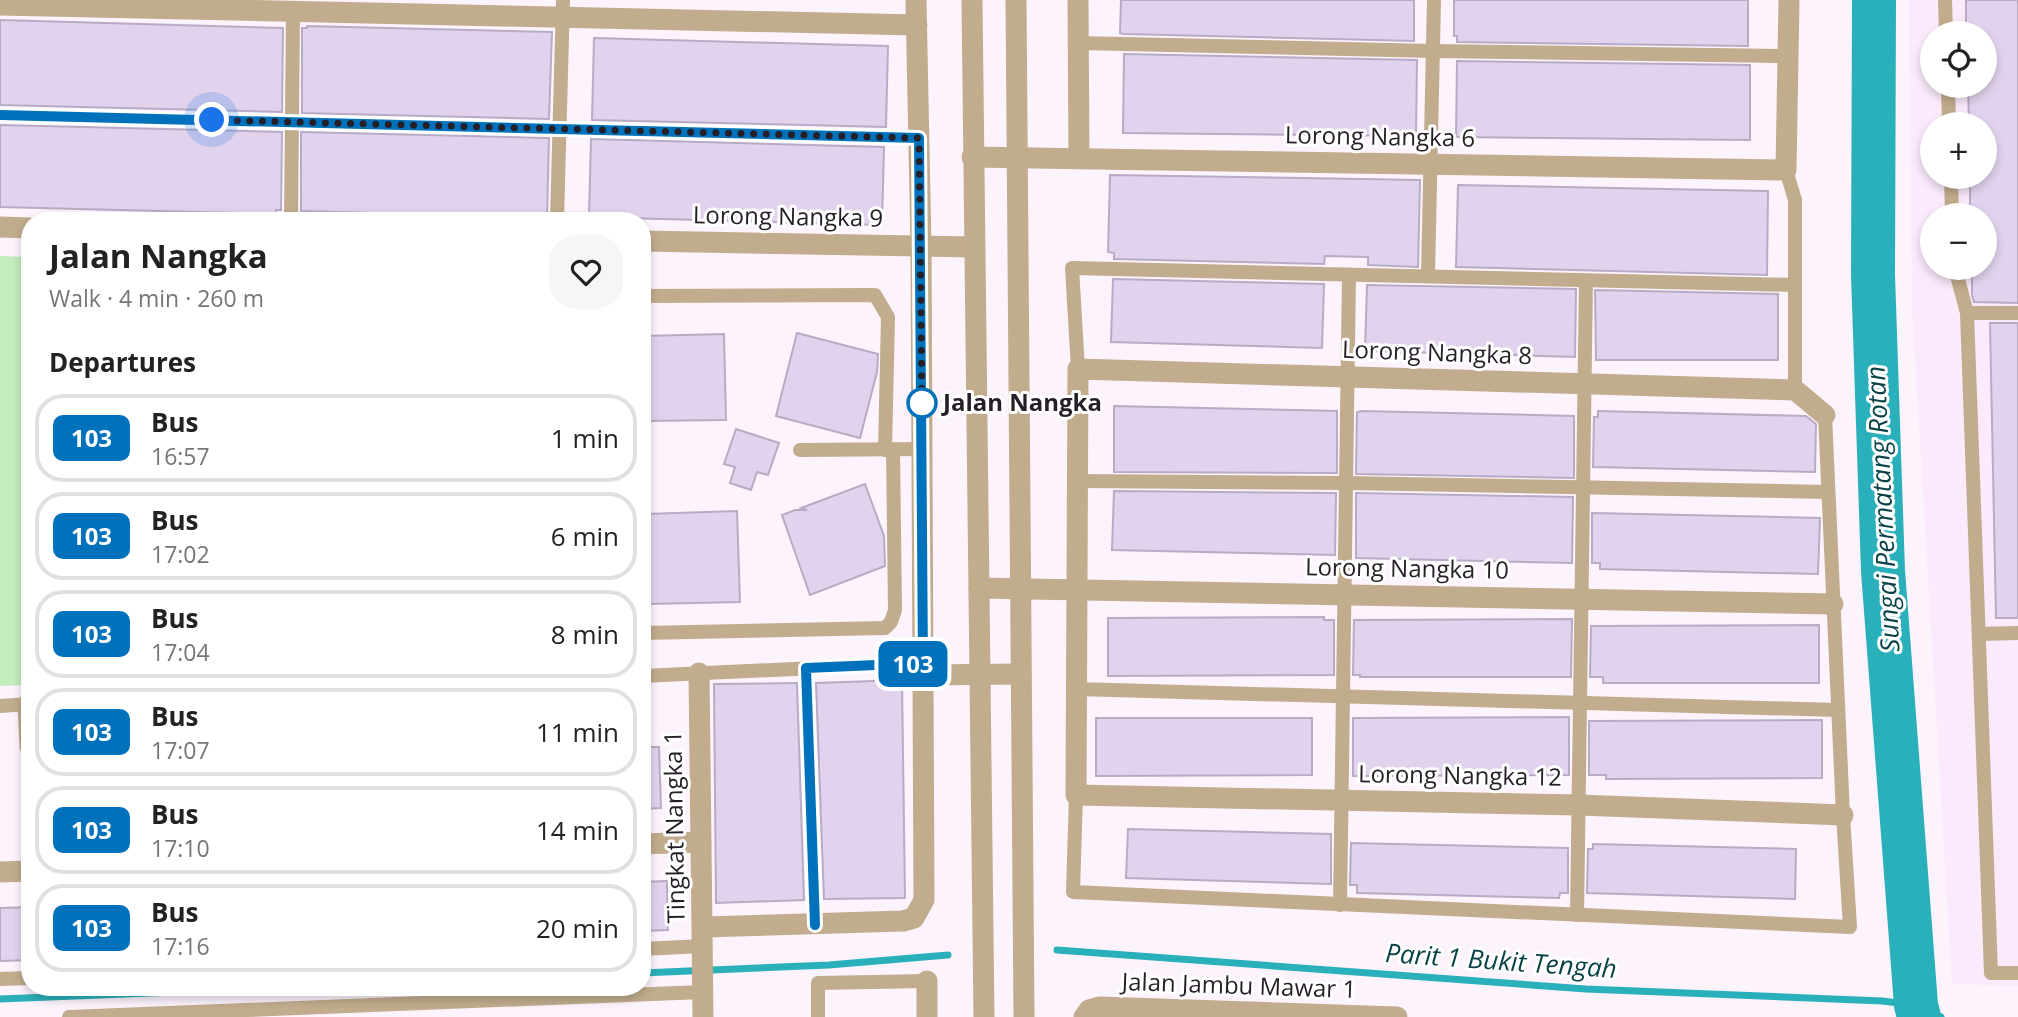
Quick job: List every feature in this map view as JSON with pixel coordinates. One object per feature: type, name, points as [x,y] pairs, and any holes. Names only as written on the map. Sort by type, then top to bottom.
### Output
[{"type":"street","points":[[703,943],[815,925],[903,921],[914,918],[924,900],[921,246],[916,0]]},
{"type":"street","points":[[972,0],[984,1017]]},
{"type":"street","points":[[1016,0],[1024,1017]]},
{"type":"street","points":[[1078,0],[1079,158]]},
{"type":"street","points":[[1786,170],[1789,0]]},
{"type":"street","points":[[0,5],[186,4],[293,11],[563,8],[917,24]]},
{"type":"street","name":"Lorong Nangka 6","points":[[972,158],[1786,170]]},
{"type":"street","points":[[0,227],[21,228]]},
{"type":"street","name":"Lorong Nangka 9","points":[[651,240],[974,247]]},
{"type":"street","points":[[1076,795],[1078,369]]},
{"type":"street","name":"Lorong Nangka 8","points":[[1078,369],[1795,390]]},
{"type":"street","points":[[1795,390],[1825,415]]},
{"type":"street","name":"Lorong Nangka 10","points":[[979,588],[1833,604]]},
{"type":"street","points":[[924,669],[980,674],[1021,674]]},
{"type":"street","name":"Tingkat Nangka 1","points":[[699,673],[704,1017]]},
{"type":"street","name":"Lorong Nangka 12","points":[[1076,795],[1579,805],[1843,815]]},
{"type":"street","points":[[651,844],[701,842]]},
{"type":"street","points":[[0,872],[21,871]]},
{"type":"street","points":[[927,981],[927,1017]]},
{"type":"street","name":"Jalan Jambu Mawar 1","points":[[1084,1017],[1089,1010],[1100,1007],[1396,1017]]},
{"type":"lane","points":[[1428,275],[1434,0]]},
{"type":"lane","points":[[1945,0],[1946,21]]},
{"type":"lane","points":[[557,212],[563,8]]},
{"type":"lane","points":[[292,212],[293,11]]},
{"type":"lane","points":[[1078,43],[1788,56]]},
{"type":"lane","points":[[0,115],[919,138]]},
{"type":"lane","points":[[1786,170],[1795,200],[1795,390]]},
{"type":"lane","points":[[1078,369],[1072,268],[1795,285]]},
{"type":"lane","points":[[1340,905],[1349,275]]},
{"type":"lane","points":[[1958,280],[1967,313],[1991,972],[2018,973]]},
{"type":"lane","points":[[1577,915],[1586,281]]},
{"type":"lane","points":[[651,296],[875,295],[888,317],[889,450],[895,610],[891,622],[884,628],[651,633]]},
{"type":"lane","points":[[1967,313],[2018,313]]},
{"type":"lane","points":[[1076,795],[1073,892],[1850,927],[1825,415]]},
{"type":"lane","points":[[800,450],[922,449]]},
{"type":"lane","points":[[1077,481],[1828,492]]},
{"type":"lane","points":[[1979,634],[2018,633]]},
{"type":"lane","points":[[651,676],[806,668],[924,669]]},
{"type":"lane","points":[[806,668],[815,925]]},
{"type":"lane","points":[[1076,689],[1838,710]]},
{"type":"lane","points":[[0,706],[21,705]]},
{"type":"lane","points":[[651,948],[703,943]]},
{"type":"lane","points":[[0,979],[21,978]]},
{"type":"lane","points":[[818,1017],[818,983],[927,981]]},
{"type":"lane","points":[[651,990],[703,986]]},
{"type":"lane","points":[[69,1017],[375,1011],[572,996]]},
{"type":"shaded area","points":[[1909,0],[2018,0],[2018,986],[1952,984],[1912,307]]},
{"type":"green space","points":[[0,256],[21,257],[21,685],[0,686]]},
{"type":"building","points":[[1121,0],[1414,0],[1414,41],[1124,34],[1120,33]]},
{"type":"building","points":[[1454,0],[1748,0],[1748,46],[1457,42],[1457,36],[1454,36]]},
{"type":"building","points":[[1966,0],[2018,0],[2018,303],[1974,302],[1972,295],[1972,280],[1997,280],[1997,203],[1970,203],[1970,189],[1997,189],[1997,112],[1969,112],[1968,98],[1997,98],[1997,21],[1966,21]]},
{"type":"building","points":[[0,20],[283,28],[282,112],[0,105]]},
{"type":"building","points":[[302,28],[552,32],[549,119],[302,113]]},
{"type":"building","points":[[594,38],[888,46],[886,127],[592,120]]},
{"type":"building","points":[[1124,54],[1417,60],[1416,136],[1123,133]]},
{"type":"building","points":[[1457,61],[1750,65],[1750,140],[1456,137]]},
{"type":"building","points":[[0,125],[282,132],[281,210],[276,212],[0,207]]},
{"type":"building","points":[[301,132],[549,138],[547,212],[301,211]]},
{"type":"building","points":[[591,139],[884,147],[882,225],[651,219],[651,212],[589,212]]},
{"type":"building","points":[[1110,175],[1420,180],[1418,267],[1368,265],[1368,257],[1325,256],[1324,264],[1114,259],[1114,253],[1108,252]]},
{"type":"building","points":[[1458,185],[1768,191],[1767,275],[1456,267]]},
{"type":"building","points":[[1113,279],[1324,284],[1322,348],[1111,342]]},
{"type":"building","points":[[1367,285],[1576,289],[1575,357],[1365,351]]},
{"type":"building","points":[[1595,290],[1778,294],[1778,360],[1596,360]]},
{"type":"building","points":[[1990,323],[2018,323],[2018,618],[1996,618]]},
{"type":"building","points":[[797,333],[878,354],[877,372],[860,438],[776,416]]},
{"type":"building","points":[[724,334],[726,420],[651,421],[651,336]]},
{"type":"building","points":[[1114,406],[1337,411],[1337,473],[1114,472]]},
{"type":"building","points":[[1598,411],[1806,416],[1816,424],[1815,472],[1593,467],[1594,417],[1598,417]]},
{"type":"building","points":[[1357,412],[1574,416],[1574,478],[1356,474]]},
{"type":"building","points":[[736,429],[779,443],[768,475],[757,472],[751,490],[730,483],[735,467],[724,464]]},
{"type":"building","points":[[865,484],[884,536],[885,566],[810,595],[782,515],[795,510],[807,510],[801,508]]},
{"type":"building","points":[[1114,491],[1336,493],[1335,555],[1112,550]]},
{"type":"building","points":[[1356,493],[1573,497],[1572,563],[1356,558]]},
{"type":"building","points":[[737,511],[740,602],[651,604],[651,514]]},
{"type":"building","points":[[1592,513],[1820,518],[1818,574],[1600,569],[1600,563],[1592,563]]},
{"type":"building","points":[[1324,617],[1324,620],[1334,620],[1334,675],[1108,676],[1108,618]]},
{"type":"building","points":[[1572,619],[1571,677],[1353,675],[1354,620]]},
{"type":"building","points":[[1819,625],[1819,683],[1603,683],[1603,677],[1590,677],[1591,626]]},
{"type":"building","points":[[902,680],[905,898],[824,899],[816,683]]},
{"type":"building","points":[[797,683],[804,900],[716,903],[714,684]]},
{"type":"building","points":[[1569,717],[1569,775],[1353,776],[1353,718]]},
{"type":"building","points":[[1096,718],[1312,718],[1312,775],[1096,776]]},
{"type":"building","points":[[1822,720],[1822,778],[1606,779],[1606,775],[1589,775],[1589,721]]},
{"type":"building","points":[[651,747],[659,747],[661,808],[651,809]]},
{"type":"building","points":[[1128,829],[1331,834],[1331,884],[1126,878]]},
{"type":"building","points":[[1351,843],[1568,848],[1568,893],[1560,893],[1559,898],[1357,893],[1357,885],[1350,885]]},
{"type":"building","points":[[1593,844],[1796,849],[1795,899],[1587,893],[1588,849],[1593,849]]},
{"type":"building","points":[[667,881],[668,930],[651,931],[651,882]]},
{"type":"building","points":[[21,907],[21,960],[0,961],[0,908]]},
{"type":"waterway","name":"Sungai Permatang Rotan","points":[[1874,0],[1873,275],[1883,571],[1919,1017]]},
{"type":"waterway","name":"Parit 1 Bukit Tengah","points":[[1057,950],[1586,989],[1882,1001],[1916,1005],[1941,1017]]},
{"type":"waterway","name":"Parit 1 Bukit Tengah","points":[[651,973],[829,965],[948,955]]},
{"type":"waterway","name":"Parit 1 Bukit Tengah","points":[[0,999],[74,996]]},
{"type":"bus line","name":"103","points":[[0,115],[919,138],[923,663],[806,668],[815,925]]},
{"type":"place","name":"Jalan Nangka","points":[[922,403]]},
{"type":"route","points":[[212,120],[919,138],[922,403]]}]
